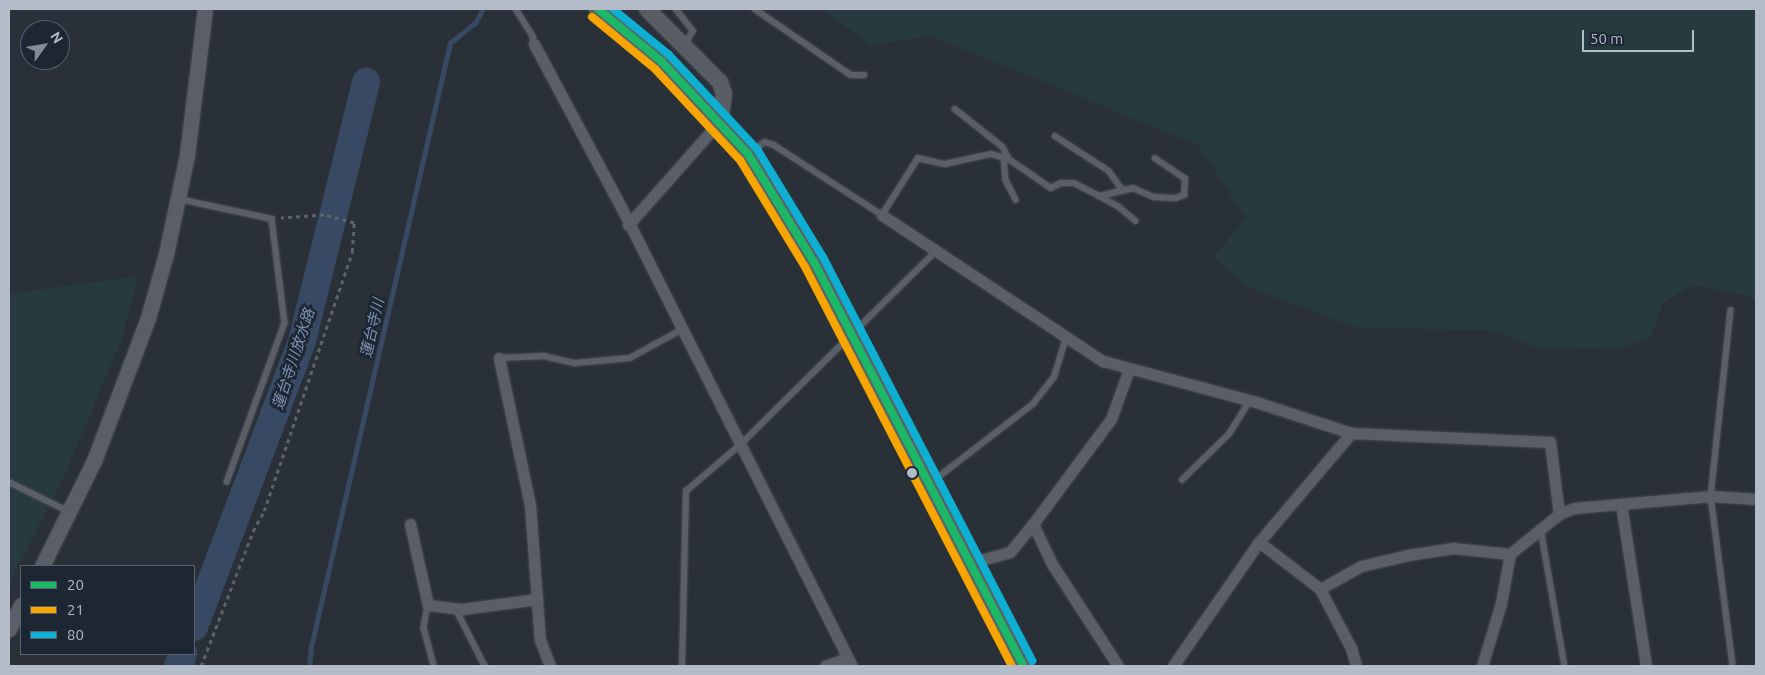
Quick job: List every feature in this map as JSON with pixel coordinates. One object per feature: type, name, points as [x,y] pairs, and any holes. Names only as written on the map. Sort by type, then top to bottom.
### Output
[{"type":"main road","points":[[598,9],[662,62],[720,120],[748,154],[814,262],[1023,666]]},
{"type":"main road","points":[[647,9],[686,44],[714,73],[724,88],[720,120]]},
{"type":"street","points":[[43,565],[70,512],[129,375],[166,254],[195,108],[205,9]]},
{"type":"street","points":[[534,44],[628,225],[849,662],[825,666]]},
{"type":"street","points":[[628,225],[720,120]]},
{"type":"street","points":[[882,215],[1103,362],[1250,401],[1351,433],[1550,442],[1559,514]]},
{"type":"street","points":[[499,358],[530,504],[540,640],[550,666]]},
{"type":"street","points":[[970,563],[1010,552],[1033,524],[1111,419],[1129,369]]},
{"type":"street","points":[[1173,666],[1259,542],[1351,433]]},
{"type":"street","points":[[1483,666],[1501,603],[1510,554],[1559,514],[1574,508],[1711,496],[1756,499]]},
{"type":"street","points":[[1621,504],[1646,666]]},
{"type":"street","points":[[410,524],[428,605],[456,609],[537,599]]},
{"type":"street","points":[[1033,524],[1052,564],[1118,666]]},
{"type":"street","points":[[1259,542],[1320,589],[1351,648],[1356,666]]},
{"type":"street","points":[[1320,589],[1361,566],[1408,555],[1453,548],[1510,554]]},
{"type":"street","points":[[9,629],[20,607]]},
{"type":"lane","points":[[516,9],[533,36],[534,44]]},
{"type":"lane","points":[[676,9],[693,31],[686,44]]},
{"type":"lane","points":[[755,9],[850,75],[864,75]]},
{"type":"lane","points":[[955,109],[1003,147],[1007,158],[1006,180],[1016,200]]},
{"type":"lane","points":[[1055,136],[1109,171],[1123,190]]},
{"type":"lane","points":[[748,154],[765,142],[774,145],[882,215],[918,158],[945,164],[991,154],[1007,158],[1051,188],[1060,183],[1074,183],[1118,206],[1136,221]]},
{"type":"lane","points":[[1099,196],[1133,188],[1154,197],[1176,198],[1184,195],[1184,179],[1155,159]]},
{"type":"lane","points":[[177,198],[272,219],[285,322],[227,482]]},
{"type":"lane","points":[[682,666],[686,491],[740,445],[852,337],[918,265],[935,252]]},
{"type":"lane","points":[[1732,310],[1711,496],[1733,666]]},
{"type":"lane","points":[[499,358],[544,356],[575,362],[630,358],[681,330]]},
{"type":"lane","points":[[928,484],[1033,404],[1054,377],[1066,338]]},
{"type":"lane","points":[[1182,480],[1229,434],[1250,401]]},
{"type":"lane","points":[[9,482],[70,512]]},
{"type":"lane","points":[[1541,529],[1565,666]]},
{"type":"lane","points":[[428,605],[424,628],[434,666]]},
{"type":"lane","points":[[456,609],[485,666]]},
{"type":"path","points":[[201,666],[253,531],[264,511],[318,359],[352,252],[355,229],[354,223],[350,221],[324,215],[272,219]]},
{"type":"green space","points":[[822,9],[1756,9],[1756,301],[1747,295],[1693,285],[1663,303],[1651,337],[1621,349],[1539,348],[1497,331],[1355,327],[1248,287],[1213,257],[1246,218],[1198,145],[931,36],[870,45]]},
{"type":"green space","points":[[138,276],[121,341],[66,472],[9,584],[9,294]]},
{"type":"waterway","name":"蓮台寺川","points":[[309,666],[311,647],[450,43],[475,23],[483,9]]},
{"type":"waterway","name":"蓮台寺川放水路","points":[[195,624],[302,341],[366,82]]},
{"type":"waterway","name":"蓮台寺川放水路","points":[[178,666],[183,655]]},
{"type":"transit line","name":"20","points":[[598,9],[662,62],[748,154],[814,262],[1023,666]]},
{"type":"transit line","name":"80","points":[[613,9],[669,55],[757,149],[823,257],[1032,661]]},
{"type":"transit line","name":"21","points":[[592,17],[655,69],[740,160],[805,267],[1012,666]]}]
